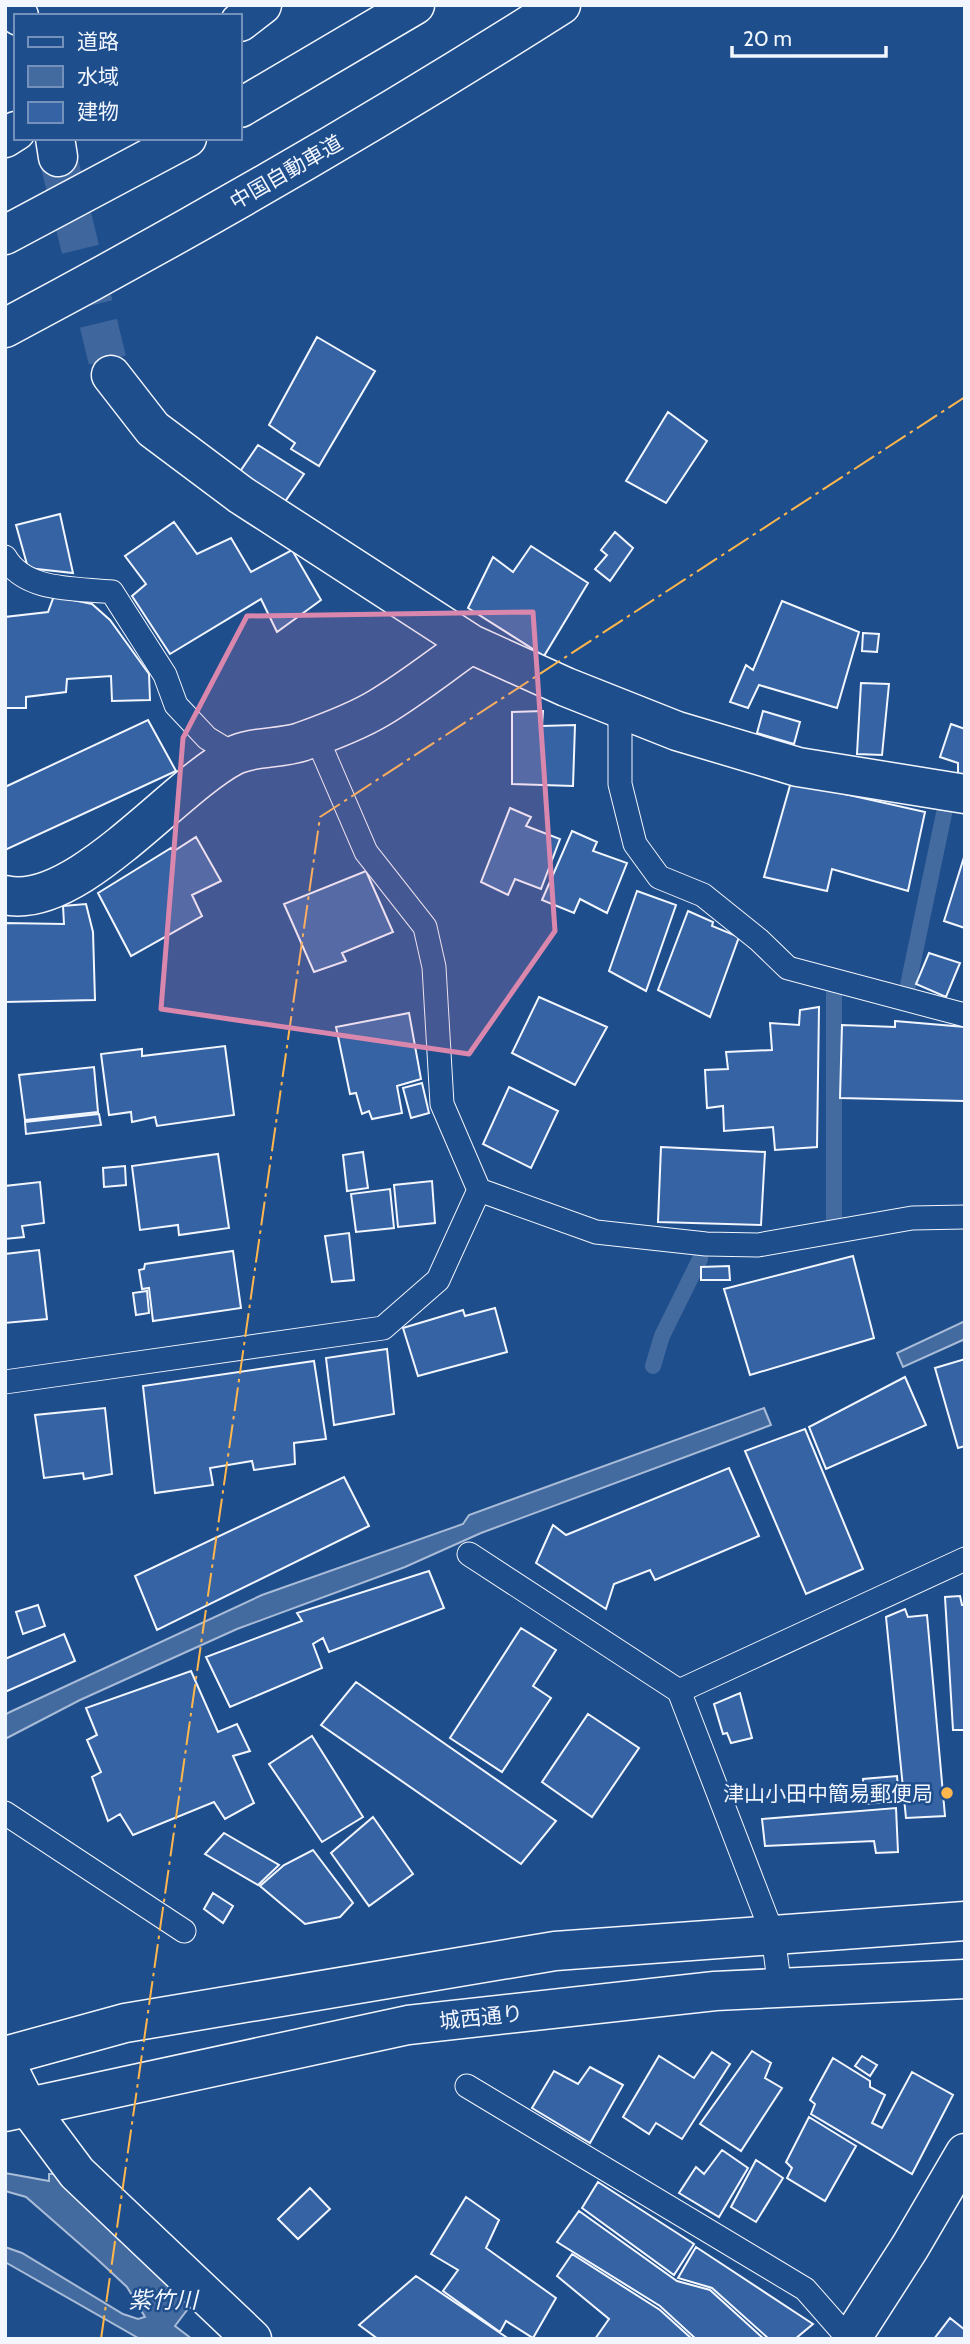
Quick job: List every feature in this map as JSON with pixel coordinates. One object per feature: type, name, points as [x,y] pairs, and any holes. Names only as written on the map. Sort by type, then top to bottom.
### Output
[{"type":"main road","points":[[242,20],[262,5]]},
{"type":"main road","points":[[242,107],[415,5]]},
{"type":"main road","name":"中国自動車道","points":[[5,328],[145,254],[407,103],[561,5]]},
{"type":"main road","points":[[5,235],[183,140]]},
{"type":"main road","points":[[111,374],[153,429],[230,487],[471,644],[566,687],[677,731],[798,767],[965,794]]},
{"type":"main road","points":[[5,895],[13,897],[53,890],[92,867],[195,782],[234,755],[299,743],[378,710],[471,644]]},
{"type":"main road","points":[[5,2056],[125,2023],[555,1951],[965,1921]]},
{"type":"main road","name":"城西通り","points":[[16,2109],[408,2025],[715,1992],[965,1979]]},
{"type":"main road","points":[[5,2063],[16,2109],[77,2173],[253,2339]]},
{"type":"main road","points":[[850,2339],[910,2247],[965,2153]]},
{"type":"lane","points":[[5,557],[13,571],[22,578],[44,584],[112,592],[165,675],[176,705],[207,738],[234,755]]},
{"type":"lane","points":[[620,708],[620,784],[635,844],[659,877],[703,895],[759,940],[788,968],[965,1015]]},
{"type":"lane","points":[[316,736],[366,852],[425,927],[434,967],[442,1104],[479,1190],[596,1232],[706,1244],[758,1245],[912,1218],[965,1217]]},
{"type":"lane","points":[[5,1382],[383,1328],[438,1280],[479,1190]]},
{"type":"lane","points":[[468,1554],[679,1691],[773,1935],[780,1989]]},
{"type":"lane","points":[[679,1691],[965,1559]]},
{"type":"lane","points":[[5,1813],[184,1931]]},
{"type":"lane","points":[[467,2086],[805,2289],[850,2339]]},
{"type":"highlighted area","points":[[533,612],[555,931],[469,1054],[161,1009],[183,738],[247,616]]},
{"type":"water","points":[[965,1321],[965,1339],[903,1367],[897,1353]]},
{"type":"water","points":[[764,1408],[771,1425],[481,1533],[405,1567],[237,1629],[80,1700],[5,1739],[5,1715],[10,1712],[262,1595],[463,1524],[469,1515]]},
{"type":"water","name":"紫竹川","points":[[5,2173],[49,2181],[49,2174],[62,2174],[196,2298],[175,2326],[192,2339],[140,2339],[5,2262],[5,2247],[22,2253],[123,2314],[138,2319],[145,2317],[127,2287],[97,2259],[26,2197],[5,2191]]},
{"type":"building","points":[[317,337],[375,371],[319,466],[291,449],[295,443],[269,425]]},
{"type":"building","points":[[668,412],[707,441],[666,503],[626,481]]},
{"type":"building","points":[[258,445],[304,474],[284,503],[239,473]]},
{"type":"building","points":[[60,514],[73,573],[28,568],[16,525]]},
{"type":"building","points":[[174,522],[197,554],[231,538],[251,572],[292,550],[321,600],[277,632],[261,599],[170,654],[132,596],[146,584],[125,556]]},
{"type":"building","points":[[615,532],[633,548],[610,581],[595,569],[607,555],[601,550]]},
{"type":"building","points":[[531,546],[588,583],[544,656],[468,608],[493,557],[513,572]]},
{"type":"building","points":[[54,596],[92,604],[110,620],[149,674],[150,700],[112,701],[111,676],[67,679],[66,692],[26,697],[26,708],[5,708],[5,617],[48,612]]},
{"type":"building","points":[[782,601],[859,632],[837,708],[759,685],[748,708],[730,702],[746,665],[753,670]]},
{"type":"building","points":[[863,633],[879,634],[877,652],[862,651]]},
{"type":"building","points":[[861,683],[889,684],[882,755],[857,754]]},
{"type":"building","points":[[543,711],[542,726],[575,725],[573,786],[512,784],[512,712]]},
{"type":"building","points":[[763,711],[800,722],[794,744],[757,733]]},
{"type":"building","points":[[148,720],[176,771],[5,850],[5,787]]},
{"type":"building","points":[[951,724],[965,729],[965,776],[958,774],[958,763],[940,757]]},
{"type":"building","points":[[791,782],[925,812],[908,891],[832,869],[827,891],[764,877]]},
{"type":"building","points":[[510,808],[531,817],[526,826],[560,839],[541,889],[515,879],[508,895],[481,882]]},
{"type":"building","points":[[572,831],[597,842],[593,851],[627,863],[607,913],[580,899],[574,913],[542,900]]},
{"type":"building","points":[[196,837],[221,881],[192,895],[202,916],[131,956],[98,893],[171,848],[174,851]]},
{"type":"building","points":[[965,854],[965,928],[944,921]]},
{"type":"building","points":[[366,871],[393,932],[342,953],[346,961],[314,972],[284,904]]},
{"type":"building","points":[[637,891],[676,905],[646,991],[609,971]]},
{"type":"building","points":[[86,904],[93,932],[95,1000],[5,1002],[5,923],[64,924],[63,906]]},
{"type":"building","points":[[688,911],[713,922],[712,926],[739,937],[710,1017],[658,990]]},
{"type":"building","points":[[929,953],[960,963],[946,997],[916,984]]},
{"type":"building","points":[[539,997],[607,1027],[575,1085],[512,1053]]},
{"type":"building","points":[[819,1007],[817,1147],[775,1150],[773,1127],[724,1131],[723,1106],[707,1108],[705,1070],[728,1069],[726,1052],[772,1050],[770,1023],[799,1025],[800,1010]]},
{"type":"building","points":[[409,1013],[421,1079],[397,1086],[402,1113],[372,1119],[369,1111],[362,1114],[356,1093],[350,1094],[336,1027]]},
{"type":"building","points":[[895,1021],[965,1027],[965,1101],[840,1098],[842,1025],[895,1027]]},
{"type":"building","points":[[225,1046],[234,1115],[157,1126],[155,1117],[132,1122],[131,1112],[109,1115],[101,1054],[142,1049],[142,1056]]},
{"type":"building","points":[[94,1067],[98,1112],[25,1120],[19,1075]]},
{"type":"building","points":[[422,1083],[429,1113],[411,1118],[403,1088]]},
{"type":"building","points":[[509,1087],[558,1111],[531,1168],[483,1144]]},
{"type":"building","points":[[99,1114],[101,1125],[26,1134],[25,1122]]},
{"type":"building","points":[[661,1147],[765,1152],[761,1225],[658,1222]]},
{"type":"building","points":[[363,1152],[368,1188],[347,1191],[343,1155]]},
{"type":"building","points":[[218,1154],[229,1228],[179,1235],[178,1225],[140,1230],[132,1166]]},
{"type":"building","points":[[125,1166],[126,1185],[104,1187],[103,1168]]},
{"type":"building","points":[[432,1181],[435,1223],[398,1227],[394,1185]]},
{"type":"building","points":[[40,1182],[44,1223],[22,1226],[24,1237],[5,1239],[5,1186]]},
{"type":"building","points":[[390,1189],[394,1228],[356,1232],[351,1194]]},
{"type":"building","points":[[349,1233],[354,1280],[332,1282],[325,1236]]},
{"type":"building","points":[[39,1250],[47,1319],[5,1323],[5,1254]]},
{"type":"building","points":[[233,1251],[241,1308],[153,1321],[149,1288],[142,1289],[139,1270],[144,1269],[145,1264]]},
{"type":"building","points":[[853,1256],[874,1338],[750,1375],[724,1289]]},
{"type":"building","points":[[729,1266],[730,1280],[701,1280],[701,1267]]},
{"type":"building","points":[[147,1291],[149,1313],[136,1315],[133,1293]]},
{"type":"building","points":[[495,1308],[507,1352],[418,1376],[403,1328],[463,1310],[465,1316]]},
{"type":"building","points":[[387,1349],[394,1414],[334,1425],[326,1358]]},
{"type":"building","points":[[965,1359],[965,1446],[958,1448],[935,1368]]},
{"type":"building","points":[[314,1361],[326,1439],[294,1443],[295,1464],[254,1470],[252,1461],[210,1468],[213,1485],[155,1493],[143,1386]]},
{"type":"building","points":[[905,1377],[926,1425],[826,1469],[809,1427]]},
{"type":"building","points":[[105,1408],[112,1474],[84,1479],[83,1473],[44,1478],[35,1415]]},
{"type":"building","points":[[805,1429],[863,1569],[806,1594],[745,1451]]},
{"type":"building","points":[[729,1468],[759,1536],[655,1580],[650,1570],[614,1584],[606,1609],[536,1563],[553,1525],[566,1535]]},
{"type":"building","points":[[344,1477],[369,1526],[157,1630],[135,1576]]},
{"type":"building","points":[[429,1571],[444,1608],[329,1652],[323,1638],[313,1644],[322,1668],[230,1707],[206,1657],[302,1621],[297,1613]]},
{"type":"building","points":[[960,1596],[962,1605],[965,1605],[965,1730],[953,1730],[945,1597]]},
{"type":"building","points":[[38,1605],[45,1626],[23,1634],[16,1612]]},
{"type":"building","points":[[905,1609],[908,1617],[927,1615],[945,1816],[906,1818],[886,1617]]},
{"type":"building","points":[[521,1628],[556,1650],[533,1686],[551,1698],[502,1772],[450,1738]]},
{"type":"building","points":[[64,1634],[75,1661],[5,1692],[5,1659]]},
{"type":"building","points":[[191,1671],[218,1732],[237,1724],[250,1751],[233,1756],[254,1803],[225,1819],[214,1802],[133,1835],[120,1814],[108,1821],[92,1777],[101,1772],[87,1740],[97,1735],[86,1708]]},
{"type":"building","points":[[356,1682],[556,1821],[521,1864],[321,1725]]},
{"type":"building","points":[[740,1693],[752,1738],[731,1743],[727,1733],[723,1734],[714,1704]]},
{"type":"building","points":[[588,1714],[639,1748],[592,1817],[542,1782]]},
{"type":"building","points":[[312,1736],[363,1817],[322,1842],[269,1764]]},
{"type":"building","points":[[897,1776],[899,1801],[865,1804],[863,1779]]},
{"type":"building","points":[[896,1808],[898,1852],[876,1853],[874,1841],[765,1846],[762,1819]]},
{"type":"building","points":[[373,1817],[413,1874],[369,1906],[331,1853]]},
{"type":"building","points":[[224,1833],[279,1865],[258,1885],[205,1854]]},
{"type":"building","points":[[313,1850],[353,1903],[340,1917],[305,1924],[260,1886],[284,1865]]},
{"type":"building","points":[[213,1893],[233,1906],[223,1923],[204,1909]]},
{"type":"building","points":[[752,2051],[771,2063],[765,2078],[782,2088],[741,2151],[700,2124]]},
{"type":"building","points":[[712,2052],[730,2064],[682,2139],[656,2123],[649,2134],[623,2117],[659,2056],[694,2078]]},
{"type":"building","points":[[862,2056],[877,2065],[870,2076],[855,2066]]},
{"type":"building","points":[[833,2058],[870,2081],[870,2087],[885,2095],[872,2123],[882,2128],[912,2072],[953,2095],[912,2174],[811,2114],[815,2104],[810,2100]]},
{"type":"building","points":[[590,2067],[623,2085],[590,2143],[532,2108],[554,2071],[578,2084]]},
{"type":"building","points":[[809,2117],[856,2146],[825,2201],[787,2178],[792,2168],[786,2162]]},
{"type":"building","points":[[722,2150],[748,2168],[719,2217],[679,2193],[696,2167],[704,2174]]},
{"type":"building","points":[[756,2160],[783,2178],[756,2222],[731,2207]]},
{"type":"building","points":[[598,2182],[694,2244],[674,2275],[582,2208]]},
{"type":"building","points":[[310,2188],[330,2209],[298,2239],[278,2219]]},
{"type":"building","points":[[466,2197],[499,2220],[486,2248],[556,2298],[533,2338],[506,2321],[500,2332],[443,2291],[458,2270],[431,2254]]},
{"type":"building","points":[[579,2211],[677,2281],[710,2290],[764,2339],[696,2339],[660,2306],[557,2242]]},
{"type":"building","points":[[696,2247],[813,2324],[795,2339],[769,2339],[712,2288],[678,2278]]},
{"type":"building","points":[[572,2254],[660,2310],[692,2339],[595,2339],[609,2319],[557,2276]]},
{"type":"building","points":[[416,2276],[509,2339],[378,2339],[359,2325]]},
{"type":"building","points":[[950,2318],[965,2330],[965,2339],[934,2339]]},
{"type":"waterway","points":[[907,990],[946,804]]},
{"type":"waterway","points":[[834,986],[834,1225]]},
{"type":"waterway","points":[[653,1366],[662,1336],[700,1259]]},
{"type":"tunnel","points":[[58,157],[111,375]]},
{"type":"power","points":[[101,2339],[320,817],[965,397]]},
{"type":"place","name":"津山小田中簡易郵便局","points":[[947,1793]]}]
